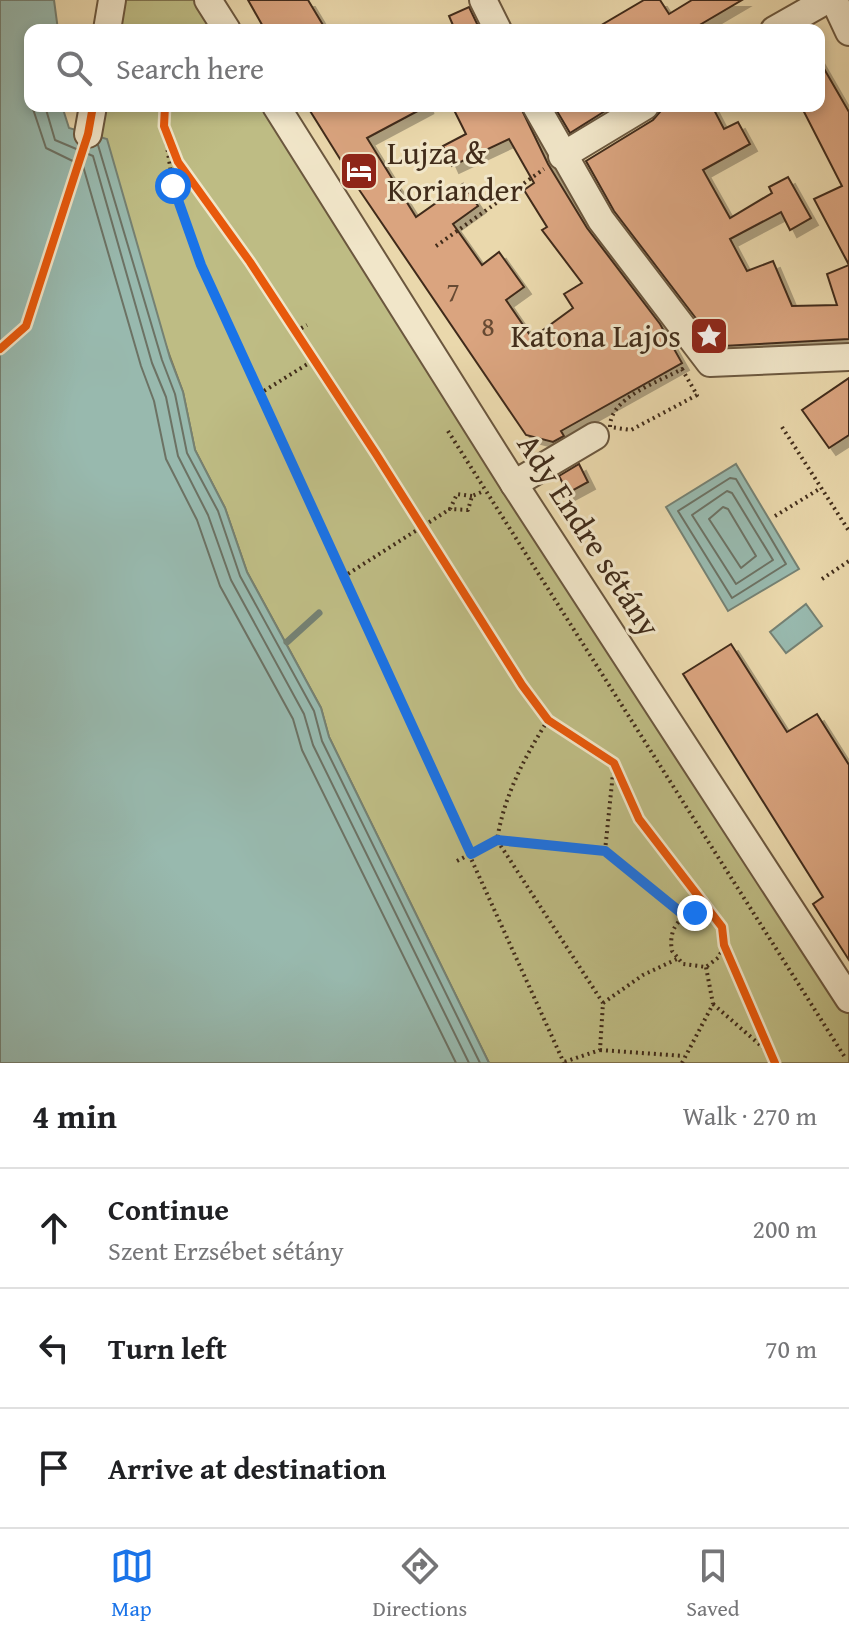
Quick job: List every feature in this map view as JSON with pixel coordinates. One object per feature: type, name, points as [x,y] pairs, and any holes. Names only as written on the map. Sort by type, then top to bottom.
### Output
[{"type":"street","points":[[108,24],[112,0]]},
{"type":"street","points":[[208,0],[223,24]]},
{"type":"street","points":[[483,0],[495,24]]},
{"type":"street","points":[[785,24],[827,0]]},
{"type":"street","points":[[834,0],[849,32]]},
{"type":"street","points":[[88,134],[92,112]]},
{"type":"street","name":"Ady Endre sétány","points":[[280,112],[514,484],[847,993]]},
{"type":"street","points":[[539,112],[601,220],[710,363],[849,357]]},
{"type":"street","points":[[562,156],[635,112]]},
{"type":"street","points":[[514,484],[595,436]]},
{"type":"path","points":[[164,121],[178,162]]},
{"type":"path","points":[[164,121],[167,162],[201,265],[564,1063],[600,1050],[684,1056]]},
{"type":"path","points":[[436,246],[562,156]]},
{"type":"path","points":[[288,320],[302,341]]},
{"type":"path","points":[[296,331],[307,325]]},
{"type":"path","points":[[308,351],[322,372]]},
{"type":"path","points":[[259,394],[314,360]]},
{"type":"path","points":[[617,405],[682,369],[697,395],[631,430]]},
{"type":"path","points":[[444,425],[846,1059]]},
{"type":"path","points":[[782,427],[849,531]]},
{"type":"path","points":[[775,516],[821,488]]},
{"type":"path","points":[[343,577],[450,509],[457,494],[472,496]]},
{"type":"path","points":[[450,509],[468,510],[470,504]]},
{"type":"path","points":[[414,516],[430,540]]},
{"type":"path","points":[[822,579],[849,561]]},
{"type":"path","points":[[539,708],[557,726]]},
{"type":"path","points":[[548,720],[525,756],[501,812],[497,840],[603,1003],[600,1050]]},
{"type":"path","points":[[601,755],[614,763],[620,777]]},
{"type":"path","points":[[605,851],[614,763]]},
{"type":"path","points":[[457,861],[497,840],[605,851],[685,916]]},
{"type":"path","points":[[705,908],[724,936],[731,956]]},
{"type":"path","points":[[712,918],[695,913],[685,916],[674,926],[670,940],[677,959],[692,967],[706,967],[719,957],[724,936]]},
{"type":"path","points":[[603,1003],[643,975],[677,959]]},
{"type":"path","points":[[706,967],[713,1004],[767,1051]]},
{"type":"path","points":[[682,1063],[713,1004]]},
{"type":"path","points":[[757,1025],[775,1063]]},
{"type":"shaded area","points":[[112,0],[208,0],[223,24],[108,24]]},
{"type":"shaded area","points":[[92,112],[280,112],[849,999],[849,1063],[489,1063],[329,737],[321,708],[247,572],[225,508],[195,450],[183,392],[88,134]]},
{"type":"water","points":[[0,0],[54,0],[57,24],[24,24],[24,112],[64,112],[69,128],[107,139],[170,358],[183,392],[195,450],[225,508],[247,572],[321,708],[329,737],[489,1063],[0,1063]]},
{"type":"water","points":[[736,464],[799,569],[728,611],[666,507]]},
{"type":"water","points":[[806,604],[822,626],[786,653],[770,632]]},
{"type":"building","points":[[248,0],[308,0],[322,24],[262,24]]},
{"type":"building","points":[[644,0],[660,0],[669,14],[692,0],[742,0],[701,24],[603,24]]},
{"type":"building","points":[[469,7],[477,24],[452,24],[449,16]]},
{"type":"building","points":[[825,70],[849,112],[849,265],[814,199],[842,186],[804,112],[825,112]]},
{"type":"building","points":[[311,112],[416,112],[367,138],[416,217],[463,184],[478,206],[453,224],[482,265],[499,252],[524,287],[506,300],[532,338],[573,308],[564,294],[582,283],[542,230],[547,227],[524,190],[534,183],[509,139],[452,166],[443,146],[466,134],[455,112],[523,112],[548,164],[587,228],[660,324],[682,363],[561,431],[564,436],[553,442],[526,435],[360,191]]},
{"type":"building","points":[[558,112],[603,112],[570,133]]},
{"type":"building","points":[[660,112],[715,112],[724,129],[738,122],[750,144],[703,170],[730,218],[772,193],[769,187],[788,177],[811,218],[790,230],[781,212],[730,239],[747,271],[773,261],[792,306],[837,305],[827,274],[849,265],[849,339],[723,346],[714,342],[614,211],[586,161],[653,120]]},
{"type":"building","points":[[849,378],[849,435],[829,448],[802,410]]},
{"type":"building","points":[[579,464],[588,482],[568,493],[559,476]]},
{"type":"building","points":[[731,644],[787,732],[817,714],[849,765],[849,960],[813,904],[823,897],[683,674]]},
{"type":"waterway","points":[[287,642],[319,613]]},
{"type":"ferry route","points":[[0,349],[26,326],[84,147]]},
{"type":"cycle path","points":[[0,349],[26,326],[88,134],[92,112]]},
{"type":"cycle path","points":[[165,112],[164,126],[178,162],[250,262],[522,685],[548,720],[614,763],[639,819],[722,927],[724,945],[775,1063]]},
{"type":"place","name":"Lujza & Koriander","points":[[359,171]]},
{"type":"place","name":"Katona Lajos","points":[[709,336]]},
{"type":"route","points":[[173,186],[201,265],[471,854],[497,840],[605,851],[685,916],[695,913]]}]
